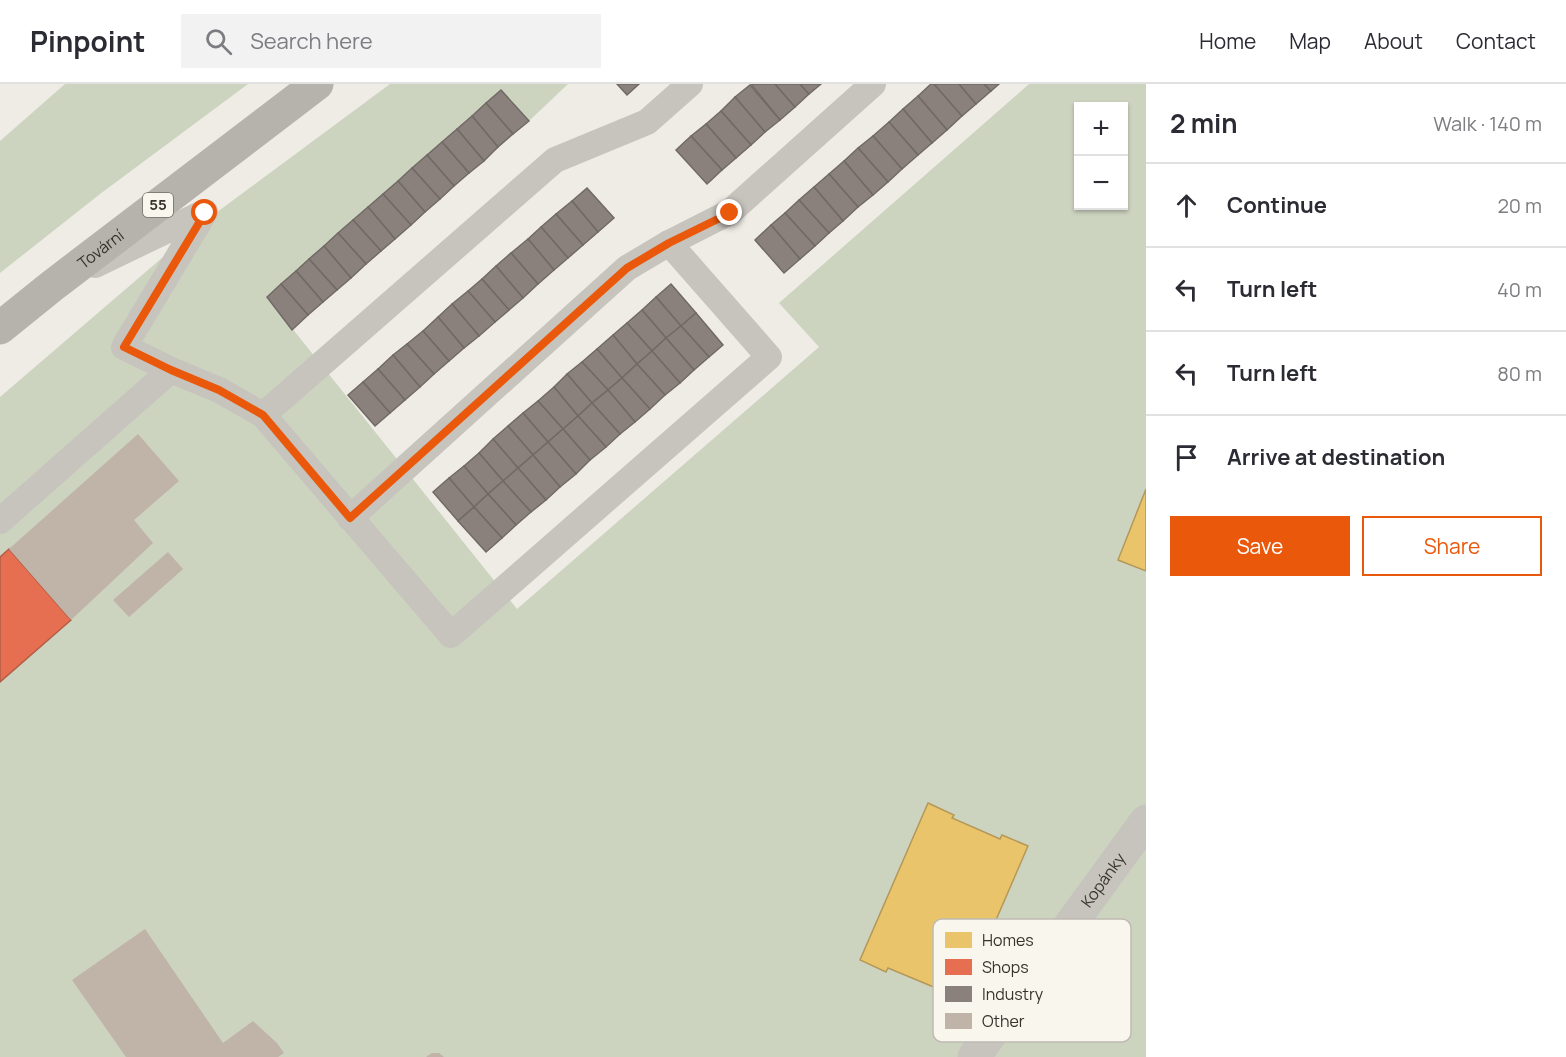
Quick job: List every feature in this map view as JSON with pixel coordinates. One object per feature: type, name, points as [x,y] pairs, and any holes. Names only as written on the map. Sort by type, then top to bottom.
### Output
[{"type":"main road","name":"Tovární","points":[[0,328],[317,84]]},
{"type":"street","name":"Kopánky","points":[[1075,919],[1146,821]]},
{"type":"street","name":"Kopánky","points":[[974,1057],[985,1042]]},
{"type":"lane","points":[[263,415],[555,160],[647,122],[690,84]]},
{"type":"lane","points":[[350,518],[627,268],[669,243],[730,213],[873,84]]},
{"type":"lane","points":[[52,286],[205,213],[124,347],[219,390],[263,415],[451,635],[769,357],[669,243]]},
{"type":"lane","points":[[0,521],[171,370]]},
{"type":"green space","points":[[65,84],[248,84],[100,194],[0,273],[0,141]]},
{"type":"green space","points":[[390,84],[568,84],[529,121],[501,90],[267,297],[517,609],[819,347],[779,303],[1029,84],[1146,84],[1146,1057],[0,1057],[0,397],[205,221]]},
{"type":"building: Homes","points":[[1146,489],[1146,571],[1118,560]]},
{"type":"building: Homes","points":[[928,803],[954,815],[952,818],[1000,839],[1002,835],[1028,846],[996,919],[933,919],[933,987],[888,968],[886,972],[860,960]]},
{"type":"building: Shops","points":[[9,549],[71,620],[0,682],[0,557]]},
{"type":"building: Industry","points":[[617,84],[639,84],[627,95]]},
{"type":"building: Industry","points":[[751,84],[775,84],[795,107],[780,120]]},
{"type":"building: Industry","points":[[775,84],[800,84],[809,94],[795,107]]},
{"type":"building: Industry","points":[[800,84],[821,84],[809,94]]},
{"type":"building: Industry","points":[[934,84],[962,116],[947,130],[918,96]]},
{"type":"building: Industry","points":[[934,84],[959,84],[976,104],[962,116]]},
{"type":"building: Industry","points":[[959,84],[984,84],[991,91],[976,104]]},
{"type":"building: Industry","points":[[984,84],[999,84],[991,91]]},
{"type":"building: Industry","points":[[750,85],[780,120],[765,132],[735,97]]},
{"type":"building: Industry","points":[[501,90],[529,121],[513,134],[486,103]]},
{"type":"building: Industry","points":[[918,96],[947,130],[932,143],[903,109]]},
{"type":"building: Industry","points":[[735,97],[765,132],[751,145],[721,111]]},
{"type":"building: Industry","points":[[486,103],[513,134],[498,147],[472,116]]},
{"type":"building: Industry","points":[[903,109],[932,143],[918,155],[889,122]]},
{"type":"building: Industry","points":[[721,111],[751,145],[736,158],[706,124]]},
{"type":"building: Industry","points":[[472,116],[498,147],[484,161],[457,129]]},
{"type":"building: Industry","points":[[889,122],[918,155],[902,169],[873,136]]},
{"type":"building: Industry","points":[[706,124],[736,158],[722,170],[691,136]]},
{"type":"building: Industry","points":[[457,129],[484,161],[469,173],[442,142]]},
{"type":"building: Industry","points":[[691,136],[722,170],[707,184],[676,150]]},
{"type":"building: Industry","points":[[873,136],[902,169],[888,182],[858,148]]},
{"type":"building: Industry","points":[[442,142],[469,173],[454,186],[427,155]]},
{"type":"building: Industry","points":[[858,148],[888,182],[873,195],[844,161]]},
{"type":"building: Industry","points":[[427,155],[454,186],[440,199],[412,168]]},
{"type":"building: Industry","points":[[844,161],[873,195],[858,207],[829,174]]},
{"type":"building: Industry","points":[[412,168],[440,199],[425,212],[398,181]]},
{"type":"building: Industry","points":[[829,174],[858,207],[843,221],[814,187]]},
{"type":"building: Industry","points":[[398,181],[425,212],[411,225],[383,194]]},
{"type":"building: Industry","points":[[814,187],[843,221],[829,233],[799,200]]},
{"type":"building: Industry","points":[[587,188],[614,218],[598,232],[572,201]]},
{"type":"building: Industry","points":[[383,194],[411,225],[395,239],[368,207]]},
{"type":"building: Industry","points":[[799,200],[829,233],[815,246],[785,213]]},
{"type":"building: Industry","points":[[572,201],[598,232],[583,245],[556,214]]},
{"type":"building: Industry","points":[[368,207],[395,239],[381,251],[353,220]]},
{"type":"building: Industry","points":[[785,213],[815,246],[800,259],[771,225]]},
{"type":"building: Industry","points":[[556,214],[583,245],[568,258],[541,227]]},
{"type":"building: Industry","points":[[353,220],[381,251],[366,264],[338,233]]},
{"type":"building: Industry","points":[[771,225],[800,259],[784,273],[755,240]]},
{"type":"building: Industry","points":[[541,227],[568,258],[554,270],[528,239]]},
{"type":"building: Industry","points":[[338,233],[366,264],[351,278],[324,246]]},
{"type":"building: Industry","points":[[528,239],[554,270],[538,284],[511,253]]},
{"type":"building: Industry","points":[[324,246],[351,278],[337,290],[309,259]]},
{"type":"building: Industry","points":[[511,253],[538,284],[523,298],[496,266]]},
{"type":"building: Industry","points":[[309,259],[337,290],[323,302],[296,271]]},
{"type":"building: Industry","points":[[496,266],[523,298],[509,310],[482,279]]},
{"type":"building: Industry","points":[[296,271],[323,302],[308,315],[281,284]]},
{"type":"building: Industry","points":[[482,279],[509,310],[495,322],[468,291]]},
{"type":"building: Industry","points":[[281,284],[308,315],[292,330],[267,297]]},
{"type":"building: Industry","points":[[671,284],[696,313],[681,326],[656,297]]},
{"type":"building: Industry","points":[[468,291],[495,322],[479,336],[452,304]]},
{"type":"building: Industry","points":[[656,297],[681,326],[666,338],[642,310]]},
{"type":"building: Industry","points":[[452,304],[479,336],[464,348],[438,317]]},
{"type":"building: Industry","points":[[642,310],[666,338],[652,351],[627,323]]},
{"type":"building: Industry","points":[[696,313],[723,345],[709,357],[681,326]]},
{"type":"building: Industry","points":[[438,317],[464,348],[449,361],[423,331]]},
{"type":"building: Industry","points":[[627,323],[652,351],[637,364],[613,335]]},
{"type":"building: Industry","points":[[681,326],[709,357],[694,370],[666,338]]},
{"type":"building: Industry","points":[[423,331],[449,361],[434,374],[407,344]]},
{"type":"building: Industry","points":[[613,335],[637,364],[622,378],[597,349]]},
{"type":"building: Industry","points":[[666,338],[694,370],[680,383],[652,351]]},
{"type":"building: Industry","points":[[407,344],[434,374],[420,387],[393,355]]},
{"type":"building: Industry","points":[[597,349],[622,378],[608,390],[582,362]]},
{"type":"building: Industry","points":[[652,351],[680,383],[665,395],[637,364]]},
{"type":"building: Industry","points":[[393,355],[420,387],[405,400],[378,369]]},
{"type":"building: Industry","points":[[582,362],[608,390],[592,403],[567,374]]},
{"type":"building: Industry","points":[[637,364],[665,395],[650,409],[622,378]]},
{"type":"building: Industry","points":[[378,369],[405,400],[390,413],[363,382]]},
{"type":"building: Industry","points":[[567,374],[592,403],[578,416],[554,387]]},
{"type":"building: Industry","points":[[622,378],[650,409],[635,422],[608,390]]},
{"type":"building: Industry","points":[[363,382],[390,413],[375,426],[348,395]]},
{"type":"building: Industry","points":[[554,387],[578,416],[563,429],[538,401]]},
{"type":"building: Industry","points":[[608,390],[635,422],[620,434],[592,403]]},
{"type":"building: Industry","points":[[538,401],[563,429],[548,442],[523,413]]},
{"type":"building: Industry","points":[[592,403],[620,434],[606,447],[578,416]]},
{"type":"building: Industry","points":[[523,413],[548,442],[533,455],[508,426]]},
{"type":"building: Industry","points":[[578,416],[606,447],[590,460],[563,429]]},
{"type":"building: Industry","points":[[508,426],[533,455],[518,468],[493,439]]},
{"type":"building: Industry","points":[[563,429],[590,460],[576,474],[548,442]]},
{"type":"building: Industry","points":[[493,439],[518,468],[503,481],[479,453]]},
{"type":"building: Industry","points":[[548,442],[576,474],[560,487],[533,455]]},
{"type":"building: Industry","points":[[479,453],[503,481],[488,494],[464,466]]},
{"type":"building: Industry","points":[[533,455],[560,487],[546,500],[518,468]]},
{"type":"building: Industry","points":[[464,466],[488,494],[474,507],[449,478]]},
{"type":"building: Industry","points":[[518,468],[546,500],[531,512],[503,481]]},
{"type":"building: Industry","points":[[449,478],[474,507],[458,521],[433,492]]},
{"type":"building: Industry","points":[[503,481],[531,512],[516,525],[488,494]]},
{"type":"building: Industry","points":[[488,494],[516,525],[502,538],[474,507]]},
{"type":"building: Industry","points":[[474,507],[502,538],[486,552],[458,521]]},
{"type":"building: Other","points":[[138,434],[179,481],[134,520],[153,543],[71,620],[9,549]]},
{"type":"building: Other","points":[[168,552],[183,569],[129,617],[113,600]]},
{"type":"building: Other","points":[[145,929],[223,1043],[253,1021],[277,1043],[284,1053],[278,1057],[126,1057],[72,980]]},
{"type":"building: Other","points":[[432,1053],[439,1053],[444,1057],[426,1057]]},
{"type":"route","points":[[205,213],[124,347],[219,390],[263,415],[350,518],[627,268],[669,243],[730,213]]}]
